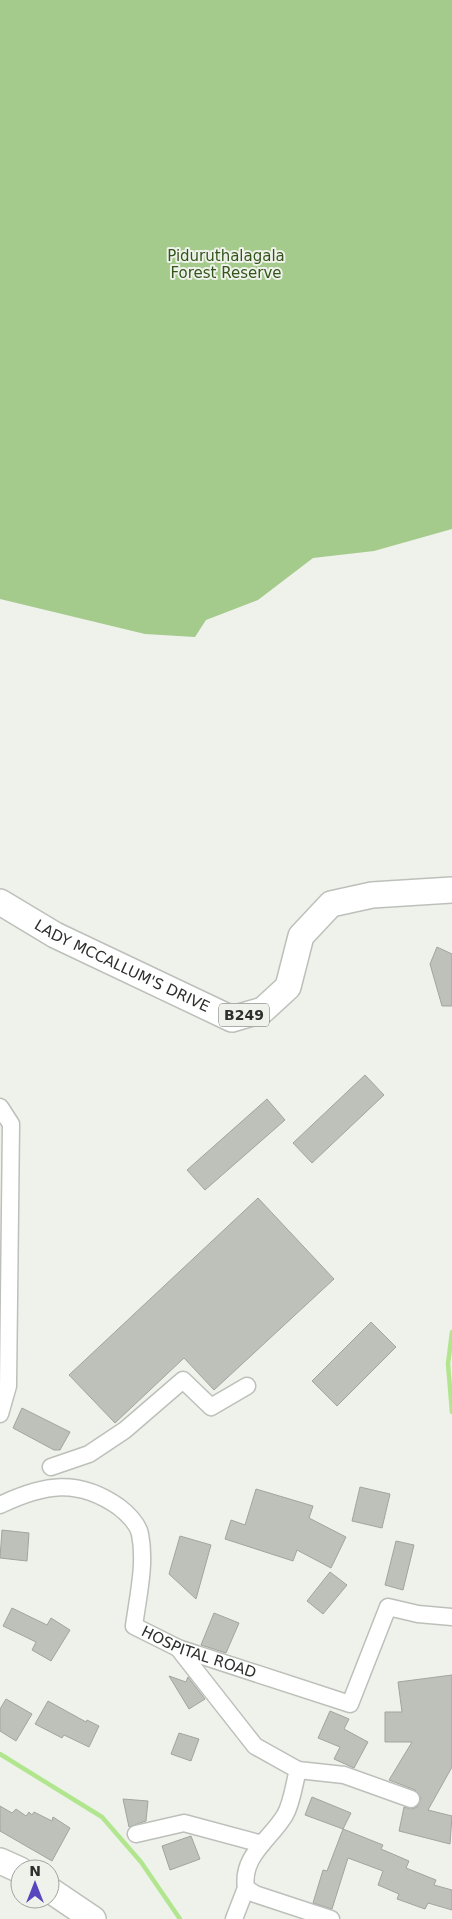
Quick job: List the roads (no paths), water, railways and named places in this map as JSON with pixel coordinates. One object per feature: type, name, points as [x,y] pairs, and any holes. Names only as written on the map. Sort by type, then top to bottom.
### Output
[{"type":"main road","name":"LADY MCCALLUM'S DRIVE","points":[[0,902],[55,935],[232,1019],[262,1010],[288,987],[301,936],[331,904],[372,895],[452,890]]},
{"type":"main road","points":[[60,1897],[93,1919]]},
{"type":"street","points":[[0,1107],[11,1124],[11,1133],[8,1386],[0,1414]]},
{"type":"street","points":[[51,1468],[89,1454],[125,1430],[183,1380],[211,1407],[247,1386]]},
{"type":"street","name":"HOSPITAL ROAD","points":[[0,1504],[46,1487],[77,1487],[102,1495],[125,1512],[140,1531],[143,1551],[134,1626],[178,1648],[350,1704],[388,1607],[418,1614],[452,1617]]},
{"type":"street","points":[[178,1648],[255,1746],[298,1770],[344,1775],[411,1798]]},
{"type":"street","points":[[234,1919],[246,1888],[244,1877],[249,1860],[285,1814],[298,1770]]},
{"type":"street","points":[[136,1834],[184,1823],[262,1844]]},
{"type":"street","points":[[246,1888],[255,1894],[331,1919]]},
{"type":"waterway","points":[[452,1332],[448,1364],[452,1412]]},
{"type":"waterway","points":[[0,1754],[102,1817],[141,1862],[180,1919]]},
{"type":"park label","name":"Piduruthalagala Forest Reserve","points":[[226,264]]}]
